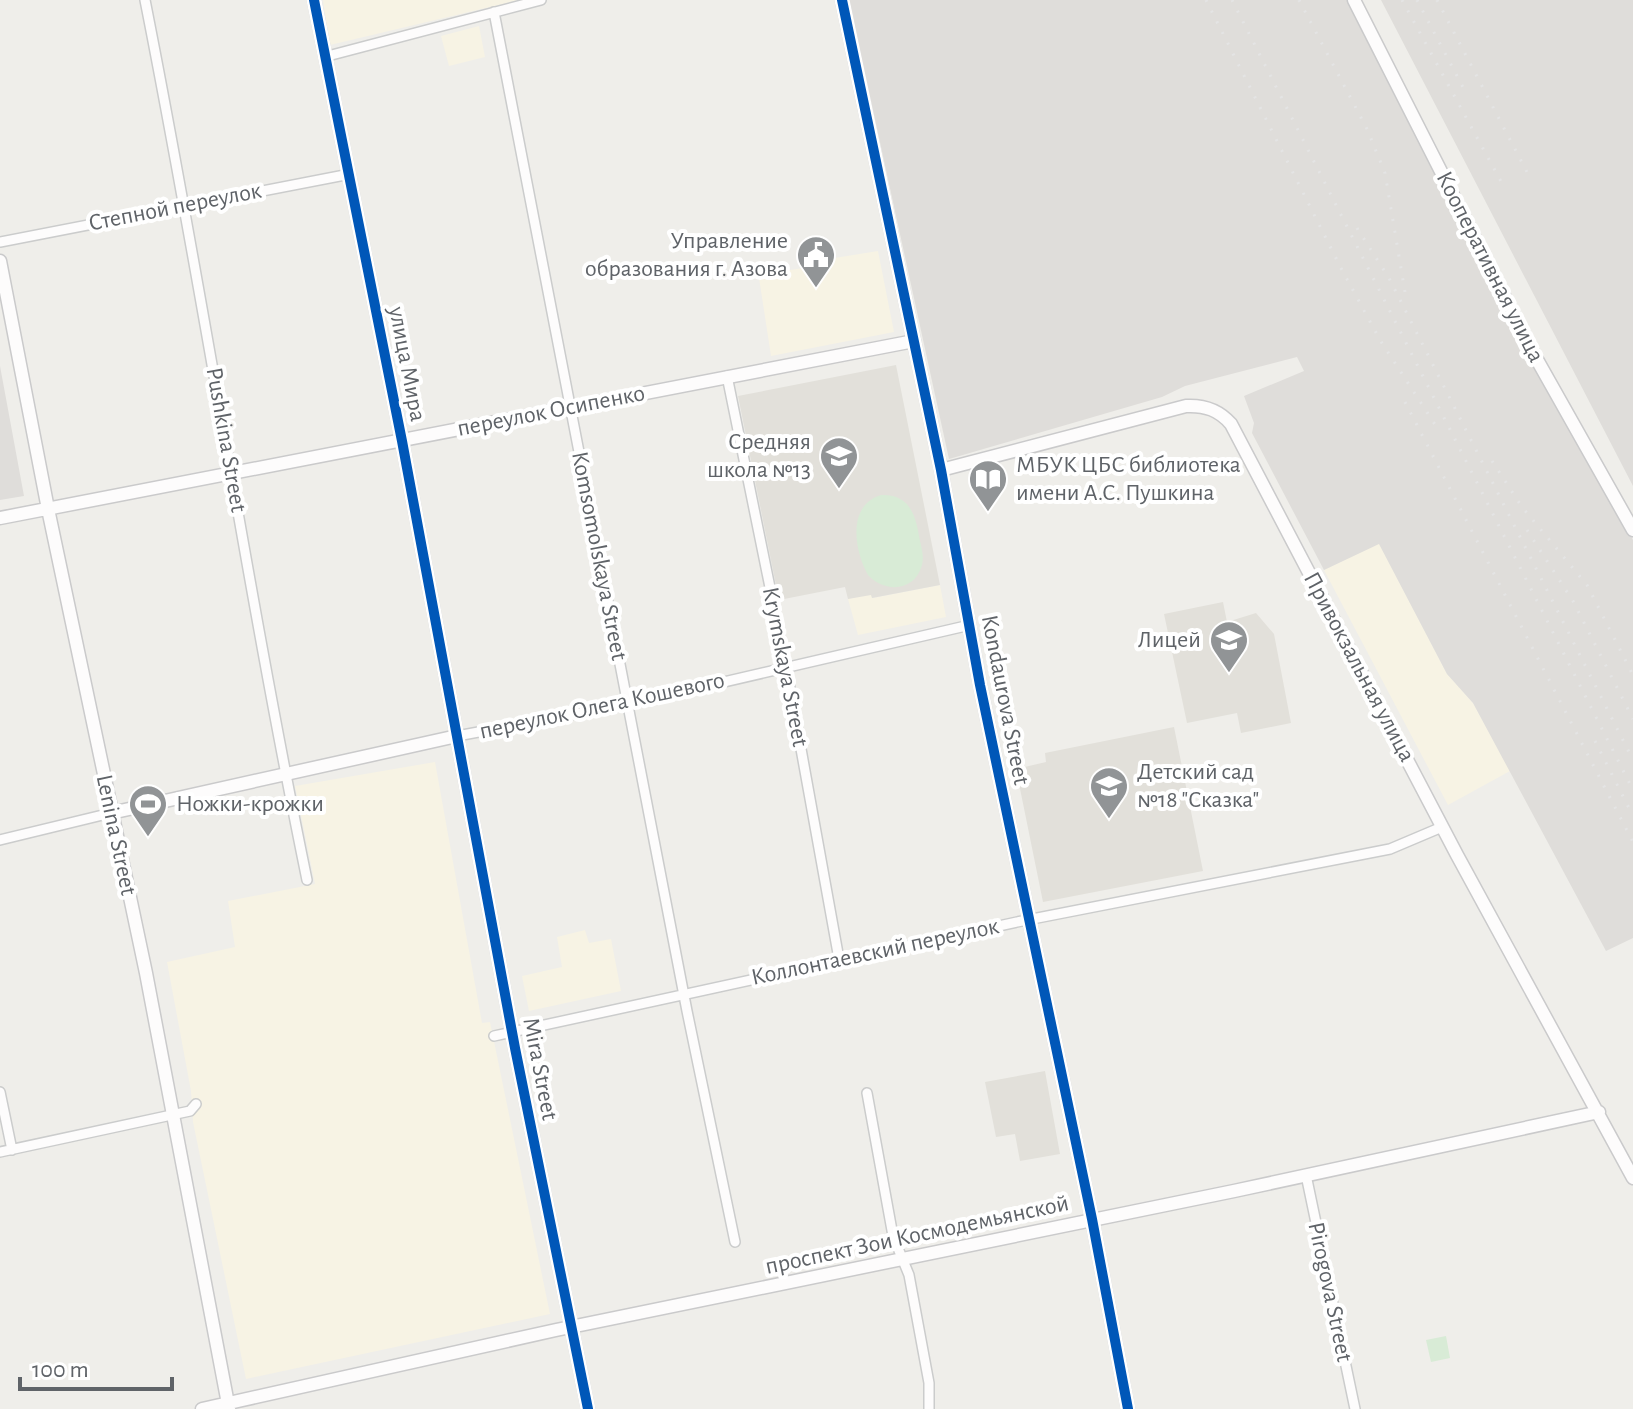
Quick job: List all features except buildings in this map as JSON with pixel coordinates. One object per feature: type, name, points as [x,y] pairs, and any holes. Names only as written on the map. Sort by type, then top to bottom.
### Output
[{"type":"street","name":"Pushkina Street","points":[[145,0],[185,204],[285,773],[307,880]]},
{"type":"street","name":"улица Мира","points":[[314,0],[457,736]]},
{"type":"street","points":[[324,57],[541,0]]},
{"type":"street","name":"Kondaurova Street","points":[[842,0],[941,470],[1128,1409]]},
{"type":"street","name":"Кооперативная улица","points":[[1354,0],[1531,349],[1633,530]]},
{"type":"street","name":"Komsomolskaya Street","points":[[494,12],[735,1242]]},
{"type":"street","name":"Степной переулок","points":[[0,242],[350,174]]},
{"type":"street","name":"Lenina Street","points":[[0,261],[48,509],[174,1115],[229,1406]]},
{"type":"street","name":"переулок Осипенко","points":[[0,518],[914,341]]},
{"type":"street","name":"Krymskaya Street","points":[[727,376],[786,666],[839,959]]},
{"type":"street","name":"Привокзальная улица","points":[[941,470],[1186,406],[1197,405],[1223,415],[1239,438],[1442,827],[1633,1178]]},
{"type":"street","name":"переулок Олега Кошевого","points":[[0,840],[285,773],[457,736],[629,704],[970,625]]},
{"type":"street","name":"Mira Street","points":[[457,736],[588,1409]]},
{"type":"street","name":"Коллонтаевский переулок","points":[[494,1036],[839,959],[1390,849],[1442,827]]},
{"type":"street","points":[[0,1092],[12,1150]]},
{"type":"street","points":[[867,1093],[893,1236],[904,1258],[929,1383],[929,1409]]},
{"type":"street","points":[[0,1152],[174,1115],[190,1111],[196,1104]]},
{"type":"street","name":"проспект Зои Космодемьянской","points":[[202,1409],[229,1406],[572,1327],[1592,1116],[1599,1112]]},
{"type":"street","name":"Pirogova Street","points":[[1306,1175],[1355,1409]]},
{"type":"shaded area","points":[[323,0],[519,0],[330,45]]},
{"type":"shaded area","points":[[849,0],[1349,0],[1633,540],[1633,938],[1606,951],[1473,703],[1447,674],[1379,544],[1324,570],[1252,433],[1254,423],[1244,396],[1304,371],[1297,357],[1185,386],[1162,397],[949,459]]},
{"type":"shaded area","points":[[1381,0],[1633,0],[1633,486]]},
{"type":"shaded area","points":[[479,26],[485,57],[449,66],[441,36]]},
{"type":"shaded area","points":[[878,251],[894,332],[771,356],[759,278],[765,277],[765,274],[822,265],[822,260]]},
{"type":"shaded area","name":"Средняя школа №13","points":[[896,365],[940,585],[872,598],[871,595],[848,599],[845,587],[779,600],[738,396]]},
{"type":"shaded area","points":[[0,366],[24,496],[0,500]]},
{"type":"shaded area","points":[[1379,543],[1447,674],[1473,703],[1510,771],[1448,805],[1324,570]]},
{"type":"shaded area","points":[[940,585],[946,617],[858,635],[848,599],[871,594],[873,598]]},
{"type":"shaded area","name":"Лицей","points":[[1223,602],[1227,622],[1256,613],[1274,634],[1291,723],[1241,733],[1237,713],[1187,723],[1164,614]]},
{"type":"shaded area","name":"Детский сад №18 \"Сказка\"","points":[[1174,727],[1203,871],[1043,902],[1016,769],[1046,762],[1045,753]]},
{"type":"shaded area","points":[[435,762],[482,1023],[490,1022],[550,1314],[246,1379],[193,1122],[191,1091],[167,962],[235,947],[228,901],[315,884],[295,786]]},
{"type":"shaded area","points":[[585,930],[589,943],[611,939],[621,991],[529,1011],[522,976],[562,967],[557,937]]},
{"type":"shaded area","points":[[1045,1071],[1060,1154],[1020,1161],[1015,1134],[996,1137],[985,1082]]},
{"type":"green space","points":[[881,495],[899,498],[910,509],[922,550],[923,562],[918,574],[906,585],[898,587],[882,585],[868,575],[859,553],[858,518],[870,500]]},
{"type":"green space","points":[[1446,1336],[1450,1358],[1431,1362],[1426,1340]]},
{"type":"railway","points":[[1206,0],[1341,268],[1380,340],[1436,426]]},
{"type":"railway","points":[[1232,0],[1633,790]]},
{"type":"railway","points":[[1299,0],[1367,129],[1385,173],[1406,298]]},
{"type":"railway","points":[[1402,0],[1504,187]]},
{"type":"railway","points":[[1417,0],[1466,93]]},
{"type":"railway","points":[[1437,0],[1528,174]]},
{"type":"railway","points":[[1357,228],[1389,278],[1633,760]]},
{"type":"railway","points":[[1405,402],[1633,842]]},
{"type":"railway","points":[[1492,461],[1522,507],[1587,585],[1633,675]]},
{"type":"railway","points":[[1527,530],[1573,601],[1633,719]]},
{"type":"railway","points":[[1595,741],[1631,812]]},
{"type":"cycle path","points":[[314,0],[402,441],[515,1048],[588,1409]]},
{"type":"cycle path","points":[[842,0],[941,470],[980,685],[1092,1219],[1128,1409]]},
{"type":"place","name":"Управление образования г. Азова","points":[[816,289]]},
{"type":"place","name":"Средняя школа №13","points":[[839,490]]},
{"type":"place","name":"МБУК ЦБС библиотека имени А.С. Пушкина","points":[[988,513]]},
{"type":"place","name":"Лицей","points":[[1229,674]]},
{"type":"place","name":"Детский сад №18 \"Сказка\"","points":[[1109,820]]},
{"type":"place","name":"Ножки-крожки","points":[[148,838]]}]
